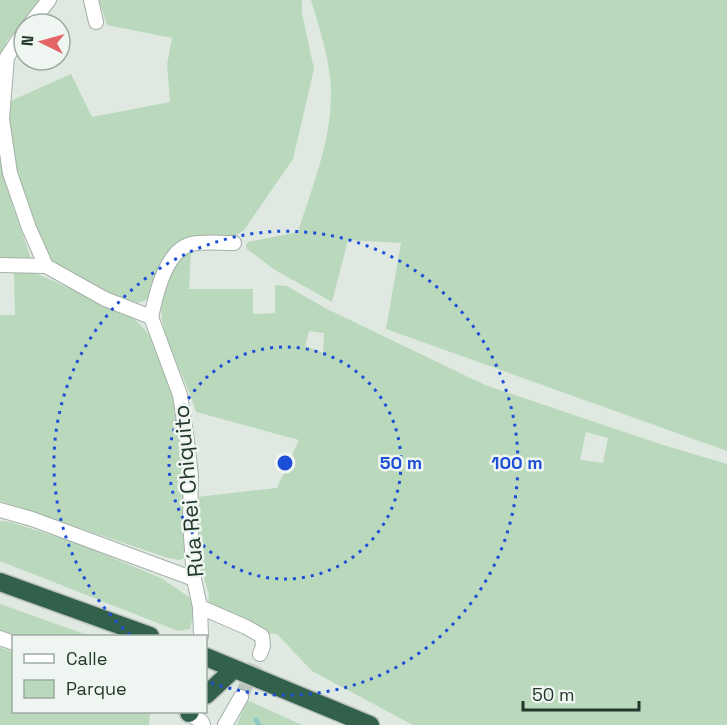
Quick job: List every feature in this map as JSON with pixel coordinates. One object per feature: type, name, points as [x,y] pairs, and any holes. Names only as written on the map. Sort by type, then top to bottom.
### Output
[{"type":"highway","points":[[0,582],[147,635]]},
{"type":"highway","points":[[107,621],[124,635]]},
{"type":"highway","points":[[207,657],[370,725]]},
{"type":"highway","points":[[207,694],[234,669]]},
{"type":"street","points":[[40,12],[49,0]]},
{"type":"street","points":[[91,0],[96,22]]},
{"type":"street","points":[[12,50],[7,57],[2,119],[10,173],[46,266]]},
{"type":"street","points":[[0,265],[46,266],[105,299],[151,317],[159,284],[173,256],[190,244],[234,243]]},
{"type":"street","name":"Rúa Rei Chiquito","points":[[151,317],[180,395],[191,476],[190,522],[201,635]]},
{"type":"street","points":[[0,510],[194,579]]},
{"type":"street","points":[[200,607],[262,636],[263,646],[260,654]]},
{"type":"street","points":[[225,725],[241,697]]},
{"type":"street","points":[[189,713],[203,725]]},
{"type":"green space","points":[[0,0],[40,0],[30,12],[12,12],[12,35],[7,41],[0,75]]},
{"type":"green space","points":[[99,0],[302,0],[302,13],[314,69],[293,159],[244,230],[231,238],[192,239],[150,297],[134,304],[113,297],[55,265],[42,243],[23,196],[11,157],[6,103],[71,74],[92,117],[170,102],[167,65],[172,38],[107,25]]},
{"type":"green space","points":[[311,0],[727,0],[727,451],[386,329],[401,243],[348,240],[332,302],[275,270],[247,249],[248,242],[298,232],[324,147],[330,112],[331,82]]},
{"type":"green space","points":[[0,160],[12,203],[31,259],[0,258]]},
{"type":"green space","points":[[191,251],[189,289],[253,289],[253,314],[275,313],[275,285],[287,286],[325,308],[485,385],[727,464],[727,725],[413,725],[312,671],[277,634],[264,633],[208,607],[209,595],[201,568],[197,497],[277,488],[299,440],[196,412],[163,324],[162,294],[174,259]],"holes":[[[309,331],[324,333],[323,353],[305,346]],[[586,432],[608,438],[603,463],[580,460]]]},
{"type":"green space","points":[[14,272],[35,273],[131,317],[149,335],[163,361],[180,427],[188,556],[179,560],[165,557],[0,501],[0,315],[15,315]]},
{"type":"green space","points":[[0,521],[74,542],[161,578],[189,597],[194,612],[190,629],[178,631],[0,561]]},
{"type":"green space","points":[[0,604],[87,635],[18,635],[0,630]]},
{"type":"green space","points":[[0,647],[12,652],[12,713],[150,713],[149,725],[0,725]]},
{"type":"green space","points":[[247,700],[302,725],[237,725]]},
{"type":"waterway","points":[[256,720],[259,725]]},
{"type":"tunnel","points":[[241,697],[260,654]]}]
